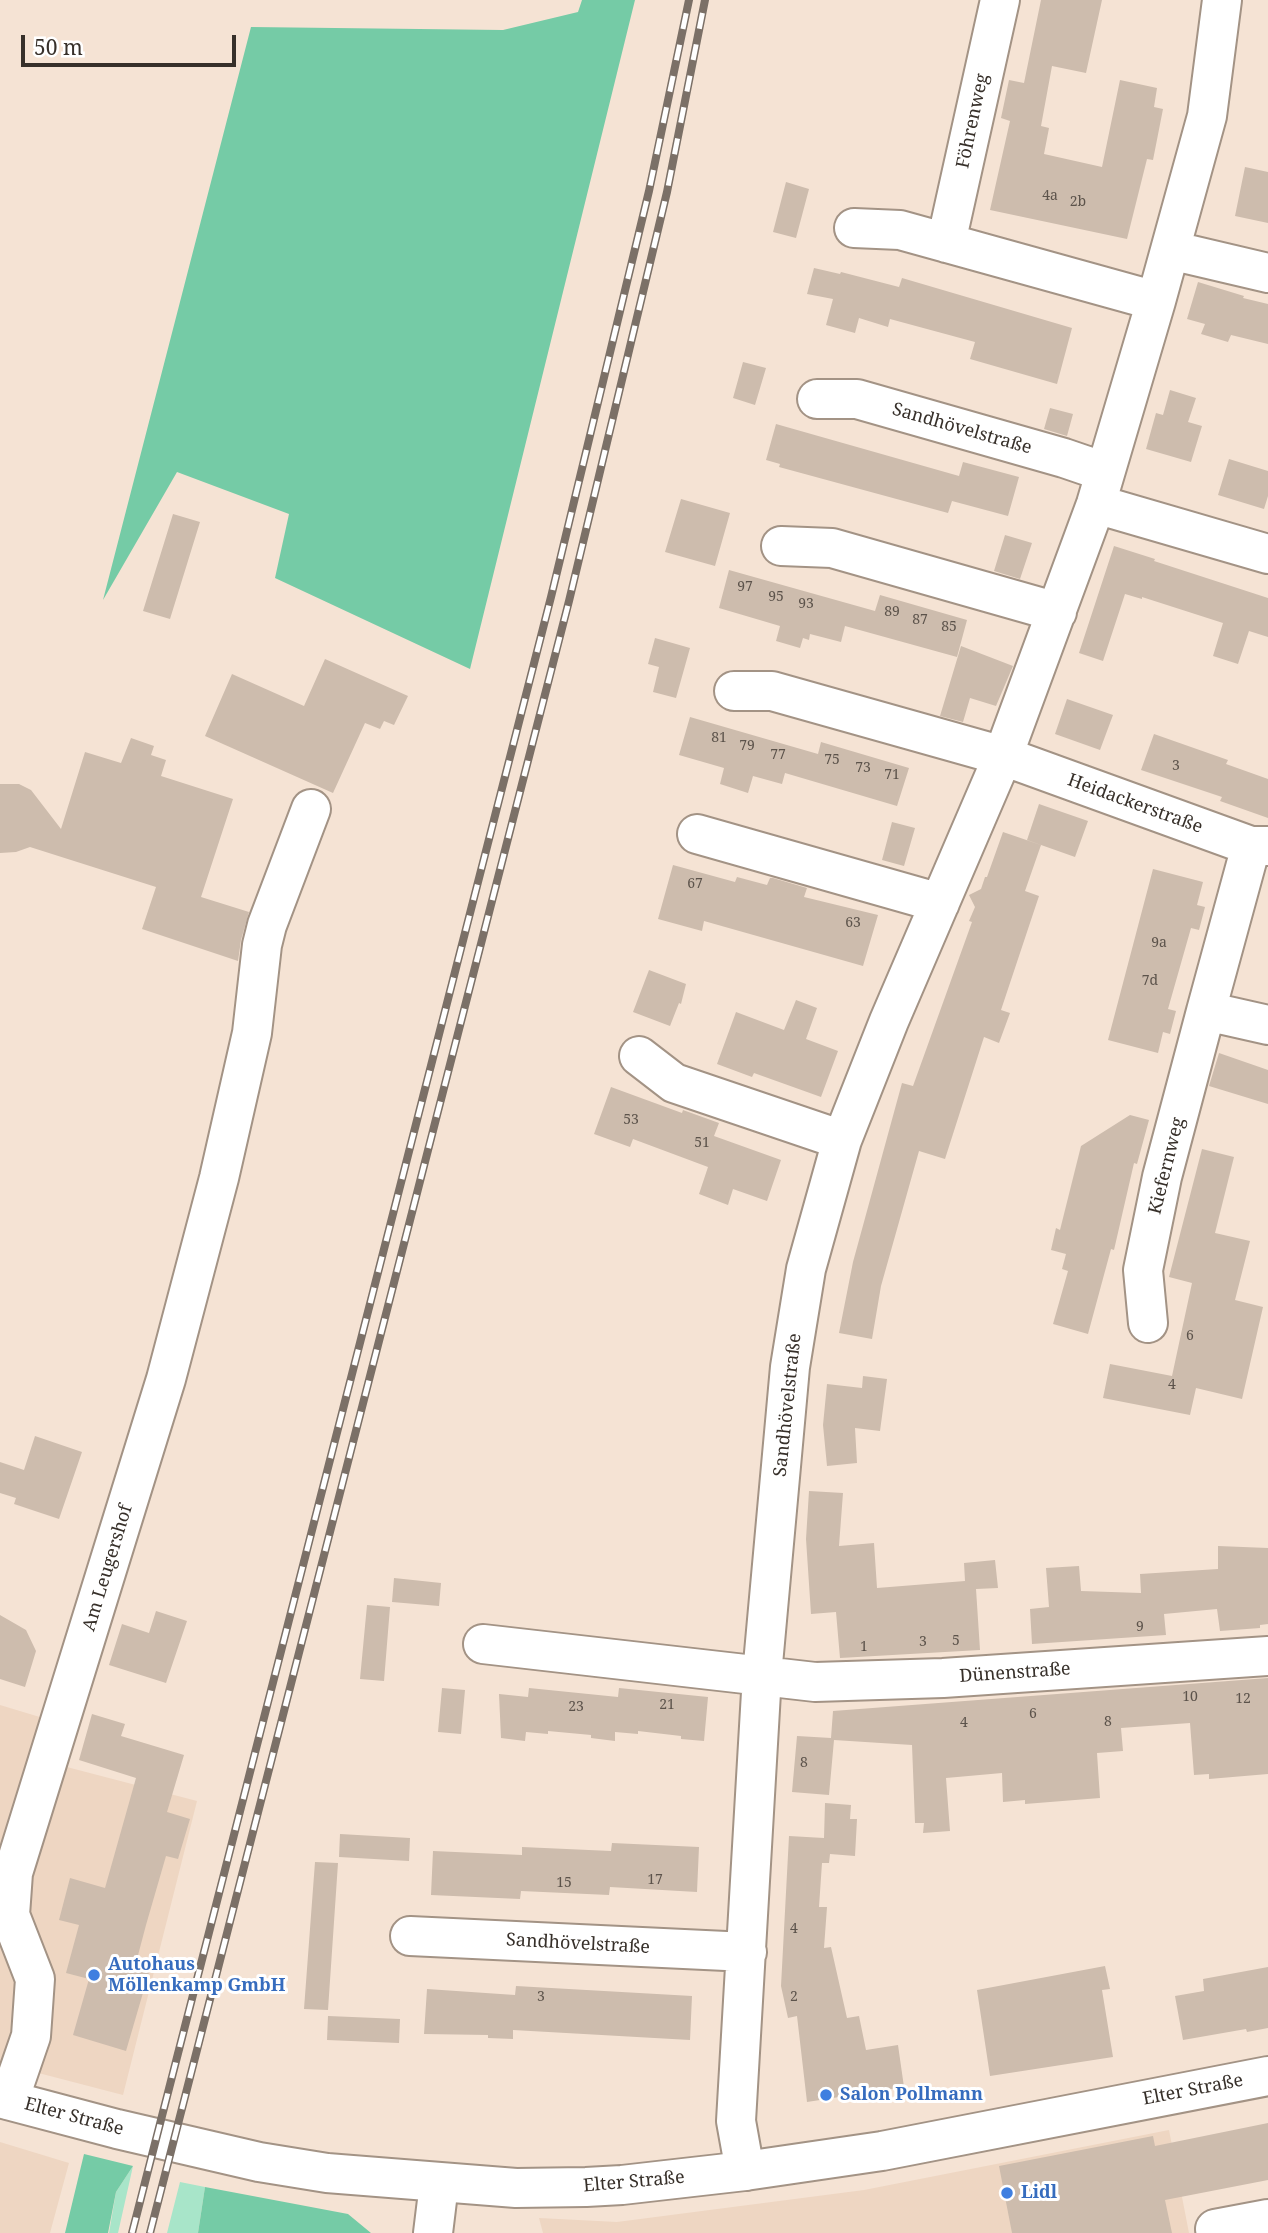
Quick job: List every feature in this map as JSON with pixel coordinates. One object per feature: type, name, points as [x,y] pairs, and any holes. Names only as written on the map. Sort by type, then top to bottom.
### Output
[{"type":"street","name":"Föhrenweg","points":[[946,243],[1000,0]]},
{"type":"street","name":"Sandhövelstraße","points":[[745,2171],[736,2120],[762,1675],[790,1367],[806,1269],[842,1140],[889,1021],[1003,756],[1101,488],[1208,116],[1222,0]]},
{"type":"street","points":[[854,228],[900,230],[1156,301]]},
{"type":"street","points":[[1170,250],[1268,273]]},
{"type":"street","name":"Sandhövelstraße","points":[[817,399],[857,400],[1064,458],[1101,488],[1268,554]]},
{"type":"street","points":[[781,546],[832,548],[1057,612]]},
{"type":"street","points":[[734,691],[772,691],[1003,756]]},
{"type":"street","name":"Heidackerstraße","points":[[1003,756],[1259,846]]},
{"type":"street","name":"Am Leugershof","points":[[4,2099],[32,2036],[35,1979],[10,1915],[13,1872],[166,1379],[219,1178],[252,1033],[262,945],[267,925],[311,809]]},
{"type":"street","points":[[697,834],[940,903]]},
{"type":"street","name":"Kiefernweg","points":[[1148,1323],[1143,1270],[1162,1177],[1206,1011],[1259,846]]},
{"type":"street","points":[[1206,1011],[1268,1025]]},
{"type":"street","points":[[639,1056],[674,1083],[842,1140]]},
{"type":"street","points":[[483,1644],[762,1675]]},
{"type":"street","name":"Dünenstraße","points":[[762,1675],[816,1682],[943,1678],[1268,1656]]},
{"type":"street","name":"Sandhövelstraße","points":[[410,1936],[747,1952]]},
{"type":"street","name":"Elter Straße","points":[[4,2099],[259,2162],[327,2173],[439,2184],[516,2188],[586,2187],[622,2186],[882,2151],[1268,2076]]},
{"type":"street","points":[[433,2233],[439,2184]]},
{"type":"street","points":[[1215,2229],[1268,2219]]},
{"type":"shaded area","points":[[0,1705],[53,1721],[63,1766],[197,1801],[123,2095],[0,2063]]},
{"type":"shaded area","points":[[1169,2130],[1189,2233],[543,2233],[539,2218],[617,2222],[864,2190]]},
{"type":"shaded area","points":[[0,2142],[69,2163],[50,2233],[0,2233]]},
{"type":"green space","points":[[582,0],[635,0],[470,669],[275,578],[289,514],[177,472],[103,600],[251,27],[503,30],[578,12]]},
{"type":"green space","points":[[84,2154],[133,2166],[116,2192],[108,2233],[65,2233]]},
{"type":"green space","points":[[133,2166],[118,2233],[109,2233],[116,2192]]},
{"type":"green space","points":[[180,2182],[205,2187],[198,2233],[167,2233]]},
{"type":"green space","points":[[205,2187],[348,2214],[371,2233],[198,2233]]},
{"type":"building","points":[[1041,0],[1102,0],[1086,73],[1052,66],[1041,126],[1049,128],[1044,154],[1102,167],[1120,80],[1157,88],[1154,107],[1163,109],[1153,160],[1147,159],[1127,239],[990,210],[1010,121],[1001,118],[1009,80],[1024,83]]},
{"type":"building","points":[[1245,167],[1268,172],[1268,223],[1235,216]]},
{"type":"building","points":[[786,182],[809,189],[796,238],[773,232]]},
{"type":"building","points":[[814,268],[899,287],[902,278],[1072,328],[1057,384],[970,359],[975,342],[890,319],[888,327],[859,318],[855,333],[826,325],[833,299],[807,294]]},
{"type":"building","points":[[1198,282],[1268,304],[1268,344],[1231,335],[1228,342],[1201,334],[1205,324],[1187,319]]},
{"type":"building","points":[[743,362],[766,368],[755,405],[733,398]]},
{"type":"building","points":[[1170,390],[1196,398],[1188,422],[1202,426],[1191,462],[1146,449],[1156,413],[1163,415]]},
{"type":"building","points":[[1050,408],[1073,414],[1067,436],[1044,429]]},
{"type":"building","points":[[776,424],[959,476],[963,462],[1019,477],[1008,516],[952,501],[948,513],[779,467],[780,464],[766,460]]},
{"type":"building","points":[[1229,459],[1268,471],[1268,496],[1264,509],[1218,495]]},
{"type":"building","points":[[681,499],[730,513],[715,566],[665,552]]},
{"type":"building","points":[[173,514],[200,522],[170,619],[143,611]]},
{"type":"building","points":[[1005,535],[1032,543],[1020,579],[994,571]]},
{"type":"building","points":[[1114,546],[1268,598],[1268,637],[1249,631],[1238,664],[1213,656],[1223,623],[1125,594],[1103,661],[1079,653]]},
{"type":"building","points":[[729,570],[875,611],[880,595],[967,620],[957,657],[845,626],[841,642],[810,634],[809,640],[803,638],[800,648],[776,641],[780,626],[719,608]]},
{"type":"building","points":[[655,638],[690,648],[676,698],[653,692],[659,667],[648,664]]},
{"type":"building","points":[[961,646],[1013,666],[996,706],[970,698],[963,722],[940,716]]},
{"type":"building","points":[[325,659],[408,696],[394,725],[384,721],[380,729],[365,723],[333,793],[205,736],[232,674],[304,706]]},
{"type":"building","points":[[1067,699],[1113,715],[1100,750],[1055,734]]},
{"type":"building","points":[[690,717],[818,754],[821,742],[909,768],[897,806],[785,773],[782,784],[753,776],[748,793],[720,784],[724,768],[679,755]]},
{"type":"building","points":[[1154,734],[1228,760],[1226,764],[1268,779],[1268,818],[1220,801],[1222,797],[1141,770]]},
{"type":"building","points":[[131,738],[154,746],[151,755],[166,760],[161,776],[233,799],[201,897],[249,912],[238,961],[142,929],[156,887],[30,847],[16,852],[0,853],[0,784],[19,784],[31,790],[61,829],[85,752],[121,763]]},
{"type":"building","points":[[1039,804],[1088,821],[1075,857],[1027,840]]},
{"type":"building","points":[[892,822],[915,828],[904,866],[882,860]]},
{"type":"building","points":[[1003,832],[1041,845],[1025,891],[1039,896],[1001,1010],[1010,1013],[999,1043],[984,1037],[945,1159],[919,1151],[881,1286],[872,1339],[839,1333],[853,1262],[902,1083],[913,1086],[972,922],[969,921],[975,907],[969,895],[981,889]]},
{"type":"building","points":[[673,865],[735,882],[737,877],[767,885],[770,878],[773,878],[807,888],[804,897],[878,915],[863,966],[704,921],[702,931],[658,919]]},
{"type":"building","points":[[1153,869],[1203,882],[1197,905],[1205,907],[1199,930],[1191,928],[1168,1009],[1176,1011],[1170,1034],[1163,1032],[1158,1053],[1108,1040]]},
{"type":"building","points":[[649,970],[686,984],[681,1004],[679,1003],[670,1026],[633,1012]]},
{"type":"building","points":[[796,1000],[817,1008],[806,1039],[838,1051],[821,1097],[754,1073],[752,1077],[717,1064],[736,1012],[784,1030]]},
{"type":"building","points":[[1219,1053],[1268,1070],[1268,1104],[1209,1086]]},
{"type":"building","points":[[611,1087],[682,1113],[683,1110],[719,1123],[714,1136],[781,1160],[767,1201],[733,1189],[728,1205],[699,1194],[708,1167],[633,1139],[630,1147],[594,1134]]},
{"type":"building","points":[[1130,1115],[1149,1120],[1137,1164],[1134,1163],[1114,1250],[1111,1249],[1088,1334],[1053,1324],[1068,1271],[1062,1269],[1066,1254],[1051,1250],[1056,1228],[1060,1230],[1081,1146]]},
{"type":"building","points":[[1202,1149],[1234,1157],[1215,1233],[1250,1241],[1235,1300],[1263,1307],[1242,1399],[1196,1388],[1190,1415],[1103,1398],[1110,1364],[1172,1376],[1192,1283],[1169,1277]]},
{"type":"building","points":[[863,1376],[887,1379],[880,1431],[855,1428],[857,1463],[827,1466],[823,1425],[827,1384],[862,1388]]},
{"type":"building","points":[[35,1436],[82,1452],[59,1519],[14,1504],[16,1498],[0,1493],[0,1462],[24,1470]]},
{"type":"building","points":[[809,1491],[843,1493],[839,1546],[874,1543],[877,1588],[965,1581],[964,1563],[995,1560],[998,1588],[976,1589],[980,1650],[840,1658],[836,1612],[811,1614],[806,1539]]},
{"type":"building","points":[[1218,1546],[1268,1548],[1268,1624],[1260,1625],[1260,1628],[1220,1631],[1217,1609],[1164,1614],[1166,1635],[1032,1644],[1030,1609],[1049,1607],[1046,1568],[1079,1566],[1081,1591],[1141,1593],[1140,1574],[1218,1569]]},
{"type":"building","points":[[394,1578],[441,1583],[439,1606],[392,1602]]},
{"type":"building","points":[[367,1605],[390,1607],[384,1681],[360,1679]]},
{"type":"building","points":[[156,1611],[187,1621],[166,1683],[109,1665],[122,1624],[149,1633]]},
{"type":"building","points":[[0,1615],[26,1630],[36,1651],[25,1687],[0,1679]]},
{"type":"building","points":[[1268,1678],[1268,1774],[1209,1779],[1209,1774],[1194,1775],[1190,1723],[1121,1728],[1123,1751],[1097,1753],[1100,1798],[1025,1804],[1025,1800],[1003,1802],[1002,1773],[946,1778],[950,1831],[923,1833],[924,1823],[915,1823],[912,1745],[834,1740],[829,1795],[792,1792],[797,1736],[831,1738],[833,1711]]},
{"type":"building","points":[[442,1688],[465,1690],[461,1734],[438,1732]]},
{"type":"building","points":[[529,1688],[618,1697],[619,1688],[708,1697],[704,1741],[638,1731],[638,1734],[615,1732],[615,1741],[591,1738],[591,1735],[548,1731],[548,1734],[526,1732],[525,1741],[501,1738],[499,1694],[528,1697]]},
{"type":"building","points":[[92,1714],[125,1724],[121,1736],[184,1755],[167,1812],[190,1819],[178,1859],[166,1856],[146,1925],[137,1959],[152,1962],[126,2051],[73,2035],[89,1979],[66,1973],[79,1925],[59,1920],[70,1878],[105,1888],[136,1778],[79,1760]]},
{"type":"building","points":[[825,1803],[851,1805],[850,1819],[857,1819],[855,1856],[830,1854],[829,1863],[822,1863],[819,1907],[827,1907],[824,1948],[831,1947],[847,2018],[859,2016],[866,2050],[898,2045],[904,2087],[807,2102],[797,2016],[788,2018],[781,1986],[789,1836],[824,1838]]},
{"type":"building","points":[[340,1834],[410,1838],[409,1861],[339,1857]]},
{"type":"building","points":[[612,1843],[699,1847],[697,1892],[610,1887],[609,1895],[521,1891],[520,1899],[431,1895],[433,1851],[522,1855],[522,1847],[611,1851]]},
{"type":"building","points":[[315,1862],[338,1863],[328,2010],[304,2009]]},
{"type":"building","points":[[1105,1966],[1110,1989],[1102,1990],[1113,2057],[990,2076],[977,1990]]},
{"type":"building","points":[[1268,1967],[1268,2028],[1183,2040],[1175,1996],[1204,1991],[1203,1979]]},
{"type":"building","points":[[516,1986],[692,1996],[690,2040],[513,2030],[513,2039],[488,2038],[488,2035],[424,2034],[427,1989],[515,1995]]},
{"type":"building","points":[[328,2016],[400,2019],[399,2043],[327,2040]]},
{"type":"building","points":[[1268,2123],[1268,2180],[1165,2200],[1172,2233],[1012,2233],[999,2166],[1153,2136],[1155,2146]]},
{"type":"railway","points":[[132,2233],[551,597],[649,191],[689,0]]},
{"type":"railway","points":[[150,2233],[569,601],[667,192],[705,0]]},
{"type":"place","name":"Autohaus Möllenkamp GmbH","points":[[94,1975]]},
{"type":"place","name":"Salon Pollmann","points":[[826,2095]]},
{"type":"place","name":"Lidl","points":[[1007,2193]]}]
